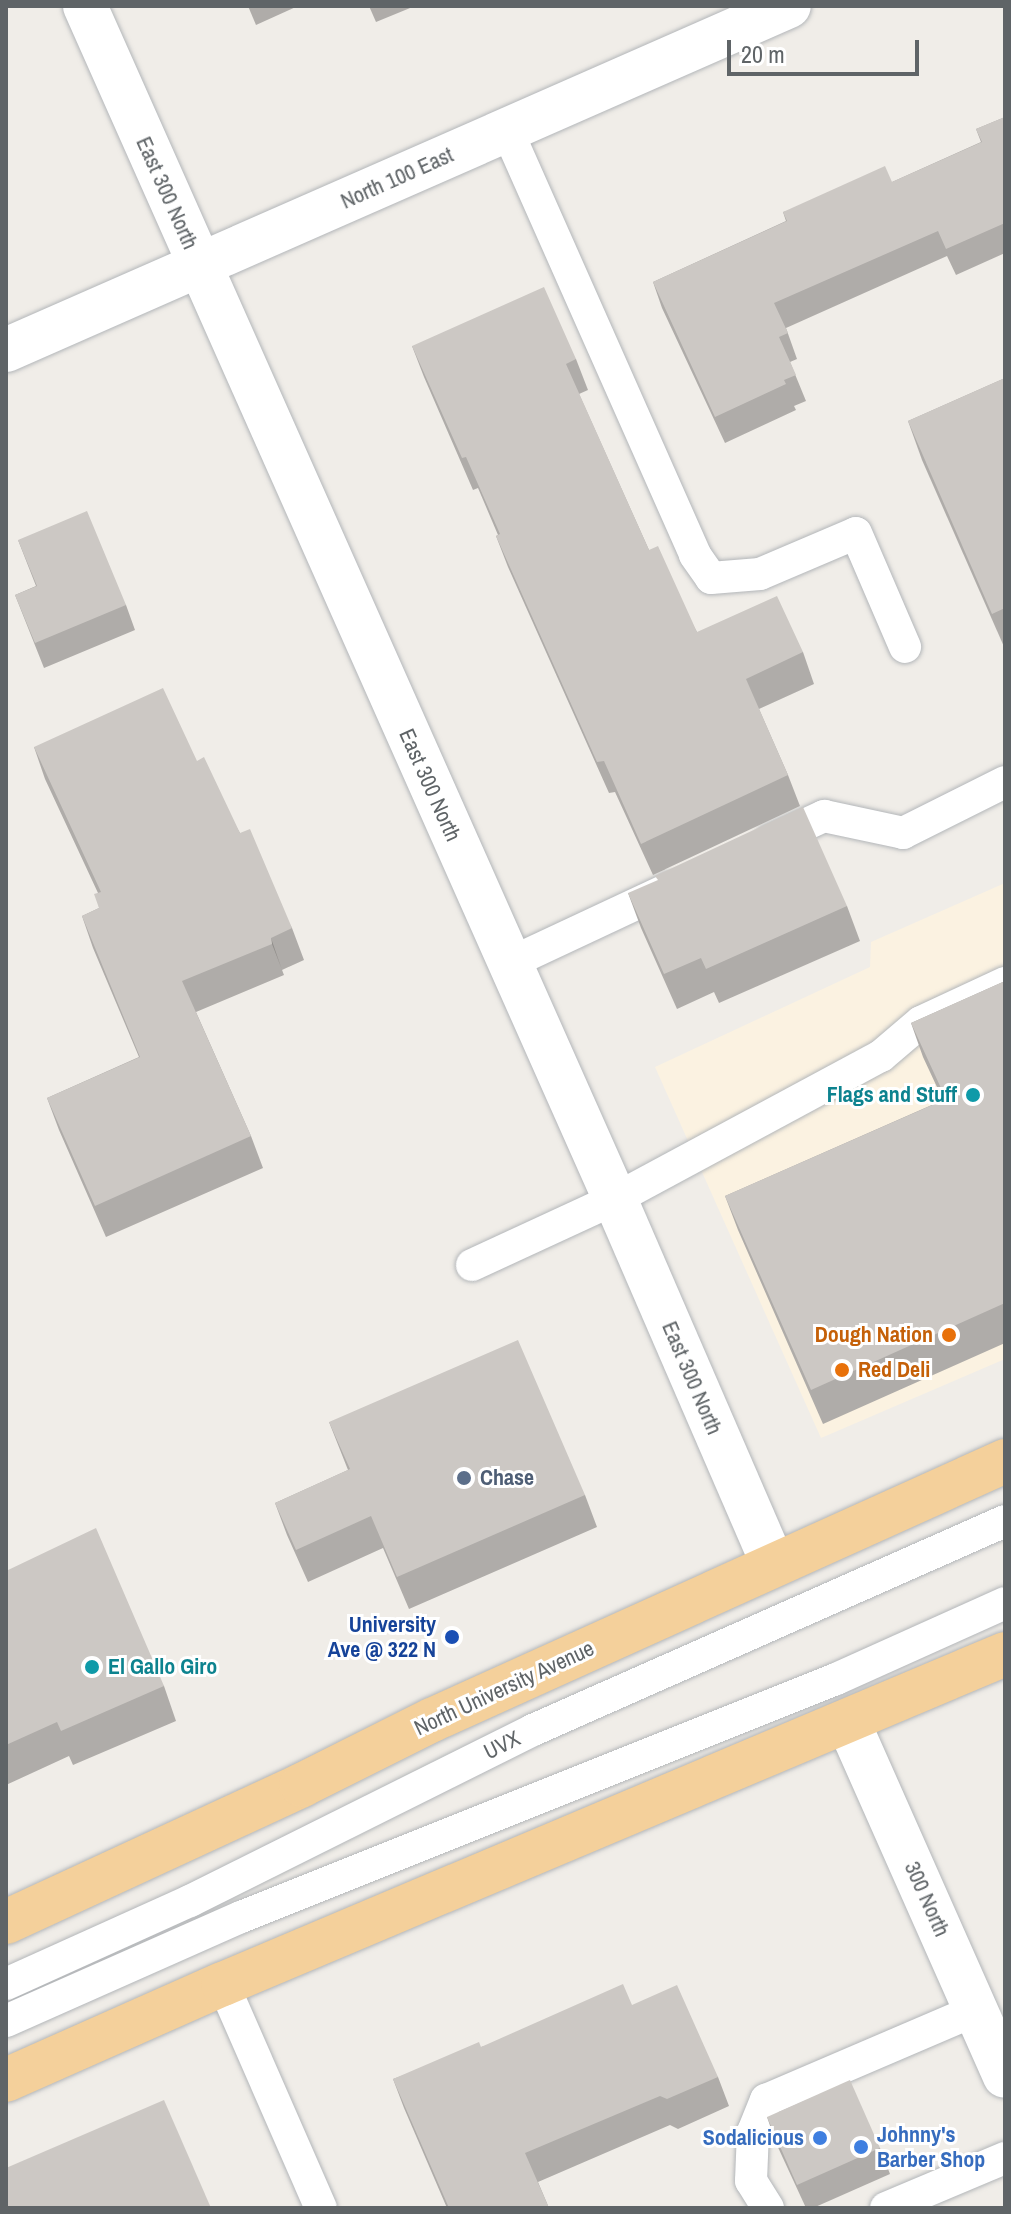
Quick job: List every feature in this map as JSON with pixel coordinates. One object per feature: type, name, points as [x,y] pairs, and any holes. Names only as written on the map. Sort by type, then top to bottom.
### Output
[{"type":"highway","name":"North University Avenue","points":[[6,1922],[302,1785],[432,1720],[1005,1461]]},
{"type":"highway","points":[[6,2080],[223,1984],[1005,1654]]},
{"type":"street","name":"East 300 North","points":[[85,6],[615,1199],[773,1564]]},
{"type":"street","name":"North 100 East","points":[[6,350],[789,6]]},
{"type":"street","name":"300 North","points":[[848,1722],[1005,2076]]},
{"type":"lane","points":[[507,130],[695,555],[711,578],[760,574],[856,533],[905,647]]},
{"type":"lane","points":[[739,855],[824,816],[903,833],[1005,782]]},
{"type":"lane","points":[[510,963],[696,875]]},
{"type":"lane","points":[[472,1265],[615,1199],[881,1056],[921,1022],[1005,983]]},
{"type":"lane","name":"UVX","points":[[6,1984],[190,1901],[533,1730],[1005,1521]]},
{"type":"lane","points":[[6,2021],[241,1917],[836,1679],[1005,1603]]},
{"type":"lane","points":[[223,1984],[321,2208]]},
{"type":"lane","points":[[768,2208],[751,2181],[753,2132],[766,2100],[976,2010]]},
{"type":"lane","points":[[886,2208],[1005,2158]]},
{"type":"shaded area","points":[[1005,883],[1005,1359],[821,1438],[655,1067],[870,967],[871,942]]},
{"type":"building","points":[[1005,117],[1005,223],[946,249],[938,231],[774,303],[788,333],[779,337],[796,375],[784,380],[786,384],[715,417],[653,282],[787,221],[783,212],[885,166],[892,182],[982,142],[976,129]]},
{"type":"building","points":[[544,287],[576,359],[566,364],[649,550],[658,546],[697,632],[777,596],[803,652],[746,679],[788,775],[641,844],[604,761],[597,762],[496,536],[500,534],[466,457],[462,458],[412,346]]},
{"type":"building","points":[[1005,378],[1005,608],[992,614],[908,421]]},
{"type":"building","points":[[87,511],[126,605],[35,643],[15,595],[37,586],[18,540]]},
{"type":"building","points":[[163,688],[197,761],[204,757],[240,833],[250,829],[292,928],[271,938],[272,944],[182,981],[251,1136],[95,1206],[47,1098],[140,1057],[82,916],[99,908],[94,894],[101,892],[34,747]]},
{"type":"building","points":[[803,807],[847,906],[706,969],[701,958],[664,974],[628,893],[658,880],[655,876]]},
{"type":"building","points":[[1005,981],[1005,1303],[811,1390],[725,1196],[946,1099],[911,1023]]},
{"type":"building","name":"Chase","points":[[518,1340],[585,1495],[397,1577],[371,1516],[296,1550],[275,1503],[350,1469],[329,1422]]},
{"type":"building","name":"El Gallo Giro","points":[[96,1528],[164,1686],[61,1731],[57,1722],[6,1745],[6,1571]]},
{"type":"building","points":[[623,1984],[632,2005],[677,1985],[718,2077],[667,2099],[660,2096],[525,2153],[549,2208],[449,2208],[393,2079],[479,2042],[481,2047]]},
{"type":"building","points":[[850,2080],[880,2148],[797,2185],[767,2117]]},
{"type":"building","points":[[164,2100],[211,2208],[6,2208],[6,2168]]},
{"type":"place","name":"Flags and Stuff","points":[[973,1095]]},
{"type":"place","name":"Dough Nation","points":[[949,1335]]},
{"type":"place","name":"Red Deli","points":[[842,1370]]},
{"type":"place","name":"Chase","points":[[464,1478]]},
{"type":"place","name":"University Ave @ 322 N","points":[[452,1637]]},
{"type":"place","name":"El Gallo Giro","points":[[92,1667]]},
{"type":"place","name":"Sodalicious","points":[[820,2138]]},
{"type":"place","name":"Johnny's Barber Shop","points":[[861,2147]]}]
